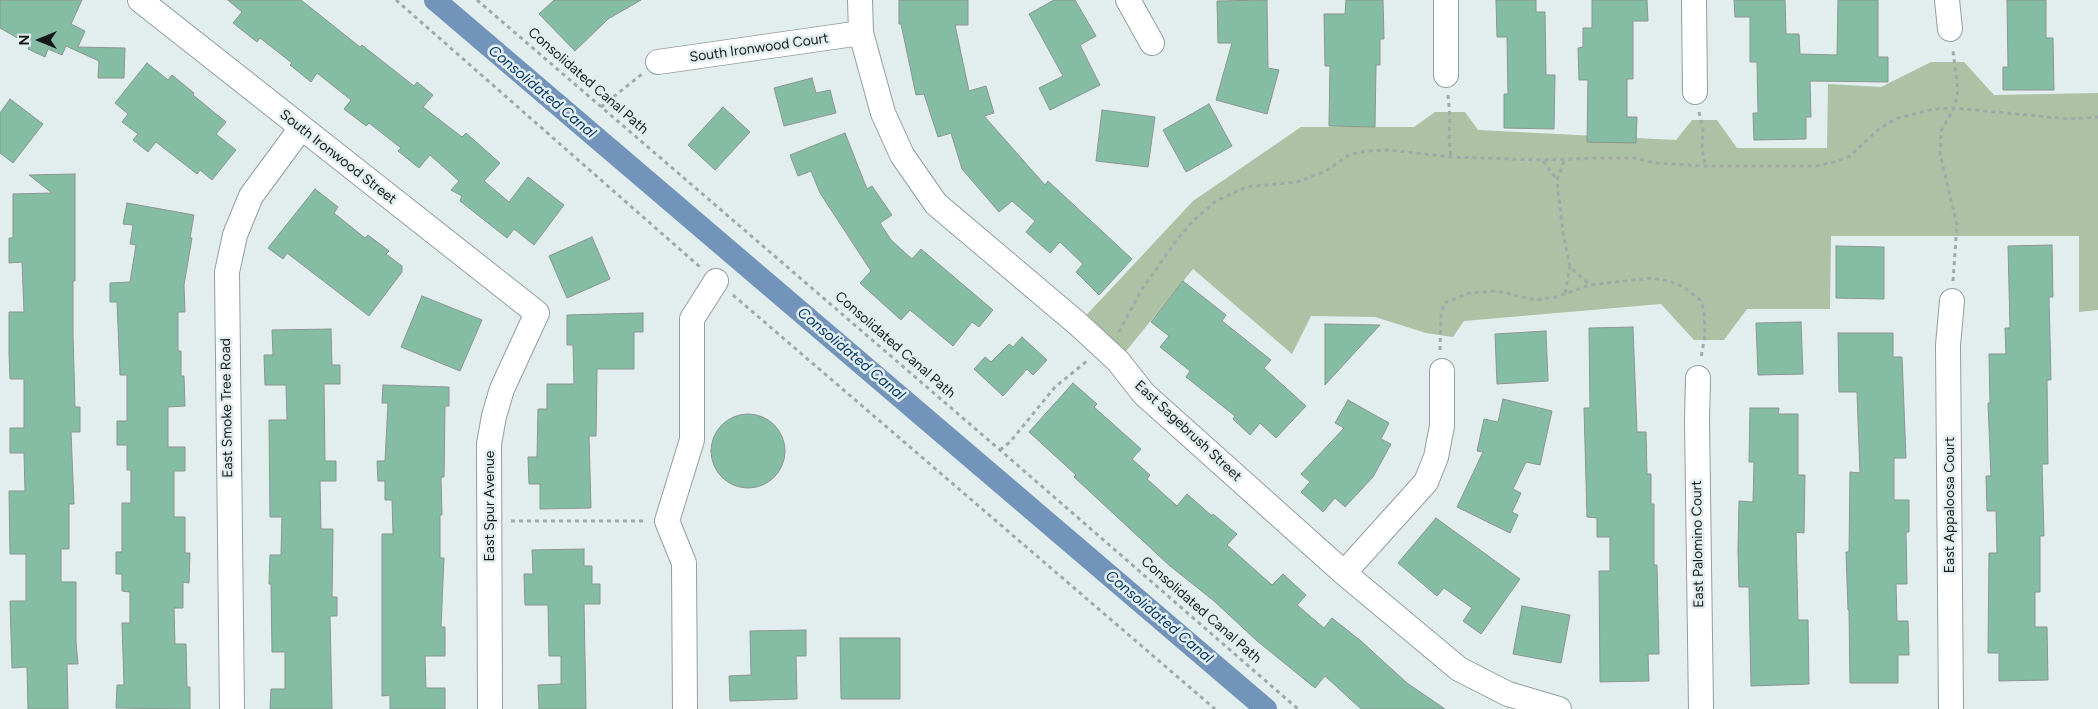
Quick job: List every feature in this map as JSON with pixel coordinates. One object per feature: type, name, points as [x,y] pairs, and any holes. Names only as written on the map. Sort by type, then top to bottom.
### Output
[{"type":"street","name":"South Ironwood Street","points":[[140,0],[538,313]]},
{"type":"street","name":"East Sagebrush Street","points":[[860,0],[861,33],[883,113],[902,155],[936,204],[1104,348],[1118,361],[1144,394],[1344,573],[1459,669],[1508,694],[1559,709]]},
{"type":"street","points":[[1128,0],[1152,43]]},
{"type":"street","points":[[1446,0],[1446,75]]},
{"type":"street","points":[[1694,0],[1695,92]]},
{"type":"street","points":[[1947,0],[1950,29]]},
{"type":"street","name":"South Ironwood Court","points":[[658,62],[861,33]]},
{"type":"street","name":"East Smoke Tree Road","points":[[232,709],[227,272],[236,234],[251,196],[301,128]]},
{"type":"street","points":[[686,709],[684,563],[668,521],[692,440],[692,319],[716,281]]},
{"type":"street","name":"East Appaloosa Court","points":[[1951,709],[1948,345],[1952,302]]},
{"type":"street","name":"East Spur Avenue","points":[[490,709],[489,444],[494,416],[502,389],[538,313]]},
{"type":"street","points":[[1344,573],[1426,482],[1436,457],[1442,426],[1442,371]]},
{"type":"street","name":"East Palomino Court","points":[[1698,378],[1696,420],[1701,709]]},
{"type":"path","points":[[396,0],[716,281],[1215,709]]},
{"type":"path","name":"Consolidated Canal Path","points":[[477,0],[1298,709]]},
{"type":"path","points":[[1950,29],[1958,91],[1954,108],[1941,131],[1940,154],[1957,225],[1952,302]]},
{"type":"path","points":[[601,107],[658,62]]},
{"type":"path","points":[[1446,75],[1451,157]]},
{"type":"path","points":[[1695,92],[1703,130],[1702,148],[1705,166]]},
{"type":"path","points":[[1000,450],[1010,442],[1055,387],[1104,348],[1120,331],[1142,289],[1176,241],[1194,220],[1216,201],[1246,187],[1297,182],[1326,171],[1349,155],[1366,151],[1389,150],[1451,157],[1543,160],[1634,158],[1656,163],[1705,166],[1816,166],[1850,156],[1880,128],[1898,118],[1934,109],[1954,108],[2069,119],[2098,117]]},
{"type":"path","points":[[1543,160],[1557,180]]},
{"type":"path","points":[[1564,160],[1557,180],[1563,233],[1570,267],[1565,294]]},
{"type":"path","points":[[1570,267],[1590,285]]},
{"type":"path","points":[[1442,371],[1440,339],[1441,316],[1444,303],[1469,293],[1496,291],[1536,300],[1565,294],[1590,285],[1651,278],[1670,281],[1685,288],[1700,300],[1704,310],[1705,335],[1698,378]]},
{"type":"path","points":[[490,521],[668,521]]},
{"type":"green space","points":[[1931,62],[1964,62],[1994,95],[2098,93],[2098,310],[2079,312],[2079,236],[1831,236],[1830,309],[1747,309],[1724,340],[1694,340],[1661,304],[1464,321],[1453,337],[1426,333],[1375,317],[1311,316],[1292,354],[1193,269],[1118,361],[1078,324],[1193,201],[1301,127],[1414,127],[1435,112],[1465,112],[1478,130],[1676,140],[1692,120],[1717,120],[1737,148],[1827,148],[1828,84],[1881,87]]},
{"type":"building","points":[[0,0],[82,0],[71,24],[85,31],[78,47],[125,48],[124,78],[98,78],[99,61],[66,46],[62,55],[48,49],[45,57],[28,49],[30,45],[0,28]]},
{"type":"building","points":[[228,0],[301,0],[360,47],[362,45],[414,86],[417,82],[433,95],[423,107],[462,137],[466,133],[500,163],[484,181],[509,202],[528,177],[564,205],[534,245],[514,229],[507,238],[460,201],[462,196],[451,190],[459,181],[430,155],[419,168],[398,151],[401,148],[369,123],[366,126],[344,109],[351,100],[317,73],[311,82],[290,65],[292,63],[260,38],[257,42],[233,23],[242,12]]},
{"type":"building","points":[[554,0],[641,0],[608,19],[575,51],[539,14]]},
{"type":"building","points":[[899,0],[968,0],[968,25],[955,25],[969,91],[986,86],[994,113],[984,116],[1045,185],[1048,181],[1132,259],[1099,295],[1076,272],[1083,264],[1060,242],[1050,253],[1026,232],[1035,221],[1012,201],[999,212],[962,169],[951,133],[938,137],[924,94],[916,95],[901,24],[899,24]]},
{"type":"building","points":[[1054,0],[1075,0],[1096,36],[1080,45],[1100,85],[1050,110],[1039,88],[1063,76],[1029,14]]},
{"type":"building","points":[[1267,0],[1268,68],[1279,70],[1267,114],[1216,100],[1232,43],[1218,43],[1217,1]]},
{"type":"building","points":[[1346,0],[1383,0],[1384,39],[1380,39],[1380,65],[1376,65],[1375,127],[1329,126],[1330,66],[1325,66],[1324,14],[1345,14]]},
{"type":"building","points":[[1496,0],[1536,0],[1536,12],[1545,12],[1546,75],[1555,75],[1554,129],[1504,128],[1504,94],[1508,94],[1507,37],[1497,37]]},
{"type":"building","points":[[1592,0],[1647,0],[1648,21],[1633,21],[1633,79],[1627,79],[1627,117],[1637,117],[1636,143],[1587,142],[1588,80],[1579,80],[1578,48],[1583,47],[1583,28],[1592,28]]},
{"type":"building","points":[[1734,0],[1785,0],[1786,34],[1799,34],[1800,54],[1837,55],[1838,0],[1878,0],[1878,57],[1888,57],[1888,82],[1810,81],[1811,117],[1806,117],[1806,139],[1754,140],[1753,113],[1758,113],[1757,62],[1750,62],[1750,17],[1735,17]]},
{"type":"building","points":[[2007,0],[2046,0],[2046,38],[2053,38],[2054,90],[2003,90],[2003,67],[2008,67]]},
{"type":"building","points":[[147,63],[168,80],[172,75],[226,122],[216,134],[236,150],[212,180],[200,170],[197,174],[156,142],[148,152],[133,140],[138,134],[122,122],[128,114],[115,103]]},
{"type":"building","points":[[812,78],[816,93],[830,90],[836,113],[784,126],[774,88]]},
{"type":"building","points":[[10,99],[43,124],[13,163],[0,153],[0,113]]},
{"type":"building","points":[[1209,104],[1232,146],[1186,172],[1163,130]]},
{"type":"building","points":[[723,107],[750,132],[715,170],[688,145]]},
{"type":"building","points":[[1102,110],[1155,117],[1148,167],[1096,161]]},
{"type":"building","points":[[845,133],[867,189],[872,186],[892,215],[880,223],[891,240],[912,259],[921,249],[993,310],[979,327],[972,322],[953,346],[910,310],[901,320],[860,283],[871,271],[820,193],[811,171],[798,176],[790,155]]},
{"type":"building","points":[[75,174],[73,334],[75,407],[80,407],[80,432],[71,432],[74,504],[69,504],[69,549],[61,549],[61,582],[76,582],[78,664],[67,664],[68,709],[28,709],[27,667],[12,668],[10,601],[26,601],[26,554],[10,554],[9,491],[25,491],[24,453],[10,453],[10,428],[24,428],[24,379],[10,379],[9,312],[24,312],[22,262],[9,263],[9,238],[13,238],[13,194],[52,193],[29,175]]},
{"type":"building","points":[[315,189],[338,207],[334,213],[365,238],[368,235],[389,251],[386,254],[402,266],[402,272],[369,316],[287,253],[283,259],[268,248]]},
{"type":"building","points":[[127,203],[194,215],[184,285],[185,312],[178,312],[178,351],[181,351],[181,376],[184,376],[185,406],[168,407],[168,447],[185,447],[185,471],[174,471],[174,517],[185,517],[185,553],[190,553],[189,583],[183,582],[183,608],[174,608],[175,644],[186,644],[187,687],[190,687],[190,709],[116,708],[117,685],[124,685],[122,623],[130,623],[130,592],[122,591],[122,574],[116,574],[116,552],[122,552],[122,503],[131,503],[131,470],[127,470],[127,445],[117,445],[117,421],[127,421],[127,375],[120,375],[117,302],[110,302],[110,283],[130,282],[136,245],[130,244],[133,225],[123,224]]},
{"type":"building","points":[[592,237],[610,279],[567,298],[549,256]]},
{"type":"building","points":[[2052,245],[2053,297],[2049,297],[2051,380],[2047,380],[2048,464],[2042,464],[2044,536],[2040,536],[2040,592],[2035,592],[2035,627],[2047,627],[2048,680],[1999,681],[1999,653],[1988,653],[1989,553],[1997,553],[1996,511],[1987,511],[1986,476],[1991,476],[1988,403],[1990,403],[1989,354],[2006,354],[2005,328],[2010,328],[2008,246]]},
{"type":"building","points":[[1836,246],[1884,247],[1884,299],[1836,298]]},
{"type":"building","points":[[1183,281],[1226,315],[1222,321],[1271,360],[1264,368],[1306,406],[1276,438],[1260,423],[1250,435],[1233,419],[1235,416],[1186,377],[1190,371],[1160,347],[1169,336],[1151,322]]},
{"type":"building","points":[[422,296],[482,320],[460,371],[401,347]]},
{"type":"building","points":[[643,313],[643,332],[634,332],[634,369],[597,369],[596,436],[589,436],[591,508],[540,509],[540,484],[529,484],[528,457],[537,457],[538,409],[547,409],[547,384],[574,384],[573,345],[567,345],[567,315]]},
{"type":"building","points":[[1801,322],[1803,374],[1758,375],[1756,323]]},
{"type":"building","points":[[1325,324],[1380,325],[1325,385]]},
{"type":"building","points":[[1633,327],[1637,432],[1646,432],[1647,474],[1651,474],[1651,504],[1654,504],[1654,565],[1657,565],[1659,654],[1648,654],[1649,681],[1600,682],[1599,571],[1610,571],[1610,537],[1597,537],[1597,518],[1587,517],[1584,408],[1590,408],[1589,328]]},
{"type":"building","points":[[331,329],[332,365],[340,365],[340,384],[324,384],[325,461],[336,461],[336,481],[320,481],[321,529],[333,529],[332,597],[337,597],[337,616],[330,616],[332,709],[270,709],[271,689],[285,689],[285,652],[272,652],[271,584],[269,584],[270,555],[281,555],[282,517],[270,517],[269,420],[287,420],[286,385],[265,385],[264,355],[273,355],[272,330]]},
{"type":"building","points":[[1546,331],[1548,381],[1497,384],[1495,334]]},
{"type":"building","points":[[1838,333],[1893,333],[1893,357],[1902,357],[1906,458],[1894,458],[1894,500],[1909,500],[1909,532],[1906,532],[1907,584],[1896,584],[1897,621],[1908,621],[1909,655],[1898,655],[1898,683],[1850,683],[1846,552],[1849,552],[1850,472],[1860,473],[1857,392],[1839,392]]},
{"type":"building","points":[[1022,337],[1047,360],[1033,375],[1027,369],[1003,396],[974,369],[985,357],[991,362],[1009,344],[1013,347]]},
{"type":"building","points":[[1073,383],[1097,404],[1094,407],[1141,449],[1132,459],[1150,475],[1147,479],[1177,506],[1187,494],[1212,516],[1213,514],[1237,534],[1227,545],[1272,585],[1283,574],[1306,595],[1297,605],[1324,628],[1332,618],[1361,641],[1407,683],[1445,709],[1361,709],[1325,676],[1315,688],[1256,640],[1214,601],[1170,566],[1074,477],[1076,475],[1029,432]]},
{"type":"building","points":[[383,385],[449,387],[449,406],[445,406],[444,477],[441,477],[442,515],[440,515],[440,558],[444,558],[441,627],[445,627],[445,656],[425,656],[426,688],[445,688],[445,709],[390,709],[390,695],[382,696],[382,534],[393,534],[392,500],[385,500],[385,481],[378,481],[377,461],[385,461],[388,403],[382,403]]},
{"type":"building","points":[[1503,399],[1552,411],[1540,465],[1526,462],[1513,489],[1521,493],[1512,512],[1518,515],[1510,533],[1457,507],[1483,452],[1477,451],[1484,419],[1498,422]]},
{"type":"building","points":[[1348,400],[1389,423],[1381,439],[1391,444],[1373,477],[1345,507],[1335,498],[1323,512],[1301,492],[1310,482],[1301,474],[1344,428],[1335,423]]},
{"type":"building","points":[[1750,408],[1779,408],[1778,414],[1798,414],[1798,475],[1805,475],[1804,533],[1796,532],[1798,620],[1808,620],[1809,684],[1751,686],[1749,587],[1739,587],[1738,550],[1739,501],[1753,502],[1754,462],[1749,462]]},
{"type":"building","points":[[748,414],[762,417],[774,425],[782,437],[785,451],[782,465],[774,477],[762,485],[748,488],[734,485],[722,477],[714,465],[711,451],[714,437],[722,425],[734,417]]},
{"type":"building","points":[[1436,518],[1520,579],[1481,634],[1463,621],[1472,608],[1444,588],[1437,596],[1398,563]]},
{"type":"building","points":[[584,549],[584,566],[592,566],[592,584],[600,584],[600,604],[584,604],[586,709],[539,709],[538,685],[561,684],[561,656],[549,656],[548,605],[525,605],[524,574],[533,574],[532,550]]},
{"type":"building","points":[[1522,606],[1570,615],[1561,663],[1513,654]]},
{"type":"building","points":[[806,630],[806,656],[796,656],[797,699],[730,701],[729,676],[751,675],[750,631]]},
{"type":"building","points":[[840,638],[900,638],[900,699],[841,699]]},
{"type":"waterway","name":"Consolidated Canal","points":[[435,0],[1266,709]]}]
